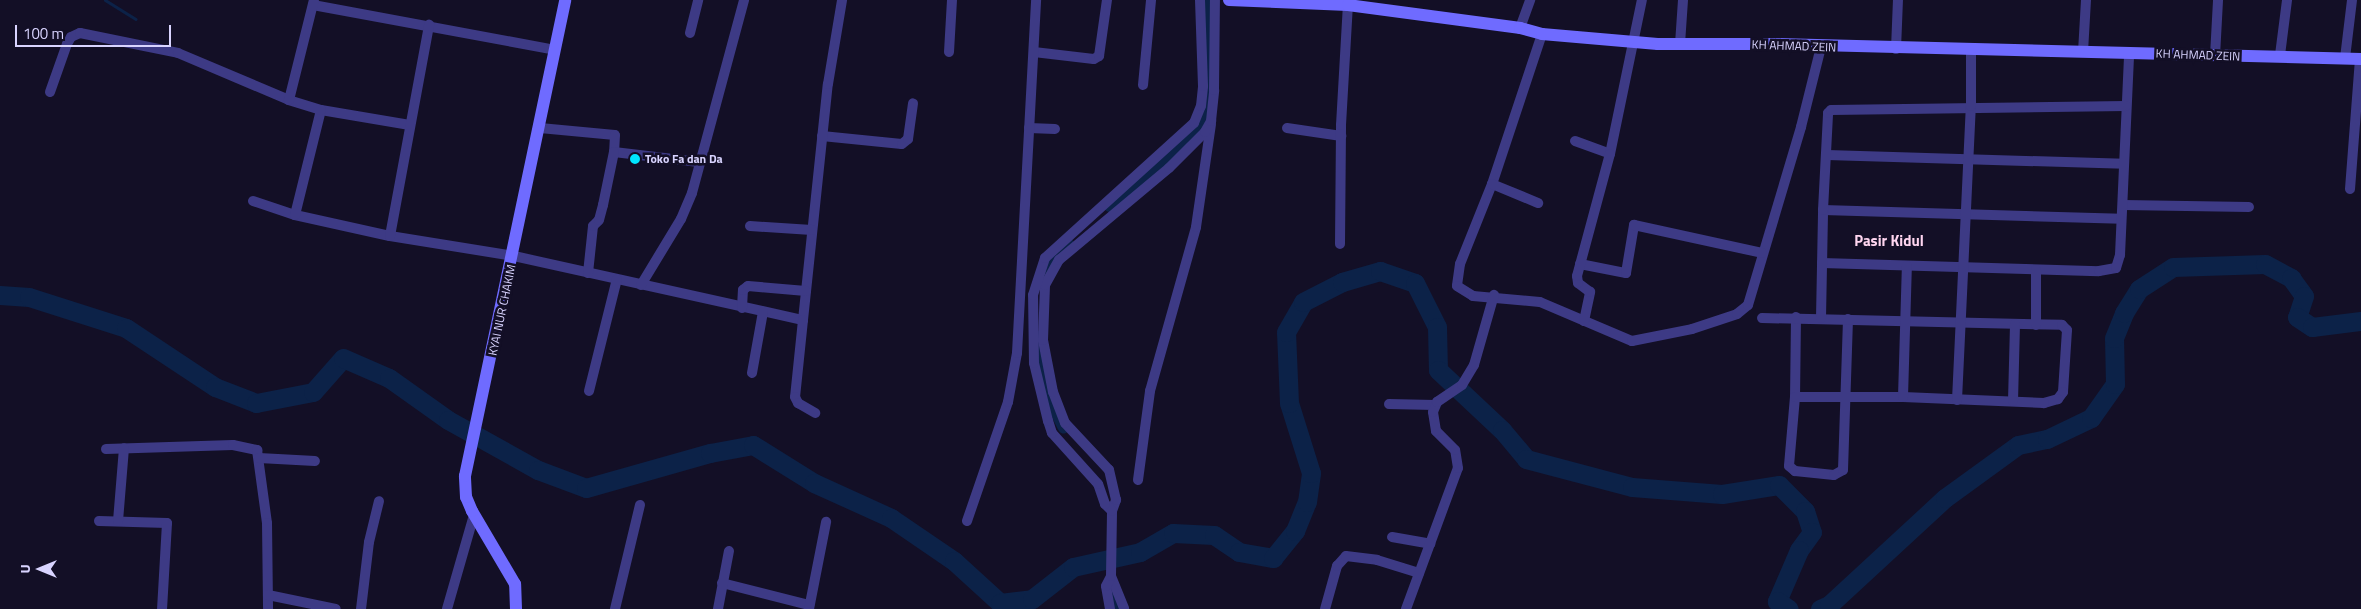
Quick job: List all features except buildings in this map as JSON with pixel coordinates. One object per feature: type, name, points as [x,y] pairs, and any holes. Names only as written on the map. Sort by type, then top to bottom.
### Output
[{"type":"street","name":"KYAI NUR CHAKIM","points":[[516,609],[515,584],[507,566],[474,515],[466,497],[465,476],[514,256],[566,0]]},
{"type":"street","points":[[690,33],[698,0]]},
{"type":"street","points":[[642,285],[681,218],[692,193],[698,162],[744,0]]},
{"type":"street","points":[[816,413],[798,403],[795,397],[822,136],[842,0]]},
{"type":"street","points":[[949,52],[952,0]]},
{"type":"street","points":[[967,521],[1008,402],[1016,363],[1036,0]]},
{"type":"street","points":[[1034,52],[1094,60],[1100,56],[1108,0]]},
{"type":"street","points":[[1143,85],[1150,0]]},
{"type":"street","points":[[1138,480],[1150,391],[1196,228],[1211,121],[1208,36],[1200,0]]},
{"type":"street","points":[[1112,513],[1105,504],[1092,476],[1052,433],[1039,363],[1037,323],[1033,295],[1045,258],[1194,123],[1201,106],[1208,36],[1215,0]]},
{"type":"street","name":"KH AHMAD ZEIN","points":[[1229,0],[1348,5],[1520,28],[1542,34],[1634,42],[1896,49],[2129,52],[2361,59]]},
{"type":"street","points":[[1520,28],[1530,0]]},
{"type":"street","points":[[1584,321],[1590,296],[1588,289],[1576,280],[1610,154],[1642,0]]},
{"type":"street","points":[[1680,44],[1683,0]]},
{"type":"street","points":[[1896,49],[1898,0]]},
{"type":"street","points":[[2083,52],[2086,0]]},
{"type":"street","points":[[2215,56],[2218,0]]},
{"type":"street","points":[[2280,56],[2287,0]]},
{"type":"street","points":[[2345,58],[2352,0]]},
{"type":"street","points":[[289,100],[313,2],[556,50]]},
{"type":"street","points":[[1340,244],[1341,136],[1348,5]]},
{"type":"street","points":[[390,236],[429,25]]},
{"type":"street","points":[[50,92],[67,44],[71,37],[80,33],[178,53],[289,100],[321,110],[410,125]]},
{"type":"street","points":[[1542,34],[1492,184],[1456,278],[1457,286],[1466,294],[1494,295],[1540,302],[1632,341],[1692,330],[1737,314],[1748,305],[1801,127],[1821,46]]},
{"type":"street","points":[[1957,400],[1962,268],[1969,159],[1971,50]]},
{"type":"street","points":[[1822,264],[2036,270],[2116,268],[2122,219],[2129,52]]},
{"type":"street","points":[[2350,189],[2361,59]]},
{"type":"street","points":[[822,136],[902,144],[908,139],[913,103]]},
{"type":"street","points":[[1822,318],[1823,210],[1828,113],[1835,108],[2126,106]]},
{"type":"street","points":[[295,215],[321,110]]},
{"type":"street","points":[[1037,323],[1045,285],[1059,260],[1198,143],[1211,121]]},
{"type":"street","points":[[540,128],[615,135],[614,152],[603,205],[599,220],[593,226],[588,273]]},
{"type":"street","points":[[1029,128],[1055,129]]},
{"type":"street","points":[[1287,128],[1341,136]]},
{"type":"street","points":[[1575,142],[1610,154]]},
{"type":"street","points":[[614,152],[698,162]]},
{"type":"street","points":[[1827,155],[2124,164]]},
{"type":"street","points":[[1492,184],[1538,203]]},
{"type":"street","points":[[253,201],[295,215],[390,236],[514,256],[803,320]]},
{"type":"street","points":[[2122,205],[2249,207]]},
{"type":"street","points":[[1823,210],[1965,212],[2122,219]]},
{"type":"street","points":[[1580,264],[1626,273],[1634,225],[1762,253]]},
{"type":"street","points":[[750,226],[812,230]]},
{"type":"street","points":[[1903,397],[1907,266]]},
{"type":"street","points":[[2036,270],[2036,325]]},
{"type":"street","points":[[590,391],[618,279]]},
{"type":"street","points":[[742,308],[743,290],[748,286],[806,291]]},
{"type":"street","points":[[1389,404],[1435,405],[1462,385],[1479,356],[1494,295]]},
{"type":"street","points":[[752,373],[763,312]]},
{"type":"street","points":[[1796,317],[1795,397],[1789,466],[1795,471],[1834,475],[1843,470],[1847,397],[1848,319]]},
{"type":"street","points":[[1762,318],[1796,317],[2062,325],[2067,330],[2063,392],[2058,399],[2044,402],[1903,397],[1795,397]]},
{"type":"street","points":[[2013,401],[2015,324]]},
{"type":"street","points":[[1016,363],[1039,363]]},
{"type":"street","points":[[1039,363],[1065,423],[1110,470],[1116,500],[1112,513],[1111,573],[1106,586],[1110,609]]},
{"type":"street","points":[[1406,609],[1454,482],[1459,458],[1436,431],[1435,405]]},
{"type":"street","points":[[106,449],[233,445],[252,448],[259,458],[267,523],[268,609]]},
{"type":"street","points":[[118,521],[124,448]]},
{"type":"street","points":[[259,458],[315,462]]},
{"type":"street","points":[[361,609],[369,542],[379,501]]},
{"type":"street","points":[[618,609],[640,505]]},
{"type":"street","points":[[447,609],[474,515]]},
{"type":"street","points":[[99,521],[151,520],[168,525],[162,609]]},
{"type":"street","points":[[722,584],[809,607],[826,522]]},
{"type":"street","points":[[1392,537],[1430,544]]},
{"type":"street","points":[[718,609],[729,551]]},
{"type":"street","points":[[1325,609],[1337,566],[1346,556],[1377,560],[1419,573]]},
{"type":"street","points":[[1111,573],[1124,609]]},
{"type":"street","points":[[268,595],[336,609]]},
{"type":"waterway","points":[[105,0],[135,19]]},
{"type":"waterway","points":[[1109,206],[1181,146],[1203,119],[1207,102],[1208,0]]},
{"type":"waterway","points":[[1042,279],[1048,265],[1067,242]]},
{"type":"waterway","points":[[1820,609],[1829,605],[1945,498],[2018,445],[2047,439],[2091,418],[2115,384],[2114,338],[2124,313],[2139,289],[2173,267],[2265,264],[2291,278],[2304,296],[2297,317],[2312,327],[2361,321]]},
{"type":"waterway","points":[[0,295],[29,297],[126,328],[215,387],[256,403],[313,392],[343,358],[389,378],[448,420],[538,470],[586,488],[710,453],[753,445],[814,483],[891,518],[954,561],[1000,603],[1032,599],[1073,567],[1140,552],[1173,533],[1214,535],[1239,552],[1273,558],[1295,531],[1307,502],[1311,473],[1289,403],[1286,332],[1303,302],[1342,282],[1380,271],[1415,283],[1437,327],[1438,370],[1502,430],[1526,459],[1632,487],[1722,494],[1779,485],[1805,511],[1812,532],[1799,550],[1777,601],[1789,609]]},
{"type":"waterway","points":[[1038,336],[1040,365],[1053,408],[1063,428]]},
{"type":"waterway","points":[[1109,585],[1117,609]]},
{"type":"place","name":"Toko Fa dan Da","points":[[635,159]]},
{"type":"district","name":"Pasir Kidul","points":[[1889,241]]}]
